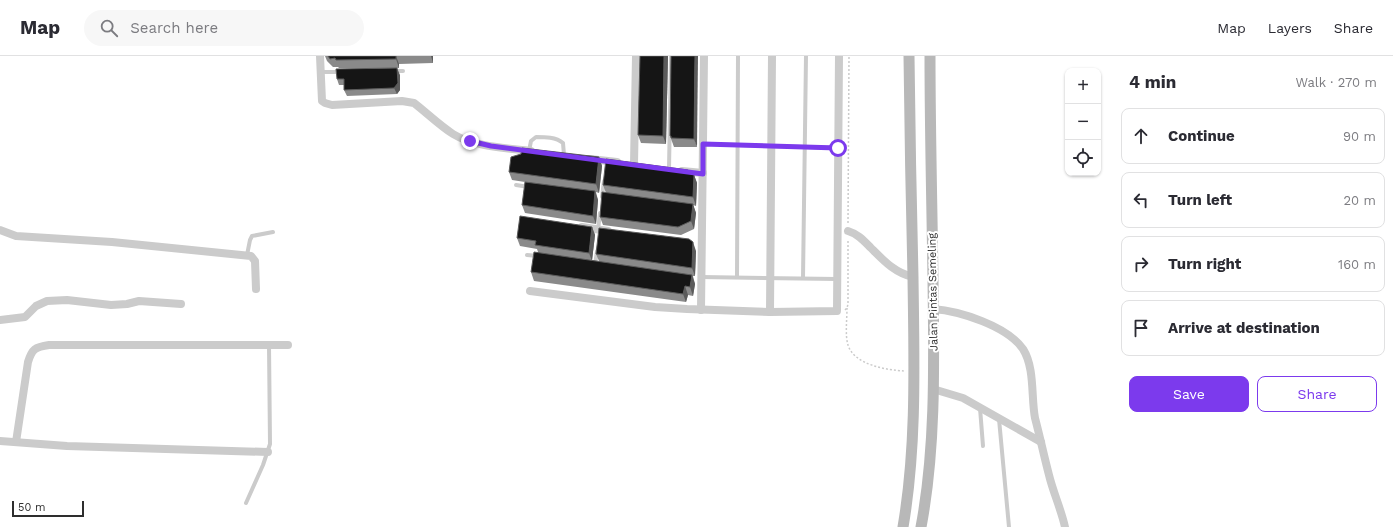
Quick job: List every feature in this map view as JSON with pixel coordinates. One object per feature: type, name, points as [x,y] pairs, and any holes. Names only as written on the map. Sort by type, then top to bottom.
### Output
[{"type":"main road","name":"Jalan Pintas Semeling","points":[[903,527],[910,472],[914,372],[909,56]]},
{"type":"main road","name":"Jalan Pintas Semeling","points":[[921,527],[928,470],[933,389],[930,56]]},
{"type":"street","points":[[320,56],[322,101],[325,104],[414,103],[453,134],[462,138],[480,144],[533,151]]},
{"type":"street","points":[[585,158],[606,164],[638,165],[636,56]]},
{"type":"street","points":[[701,310],[698,210],[703,174],[704,56]]},
{"type":"street","points":[[770,312],[772,56]]},
{"type":"street","points":[[530,291],[655,307],[701,310],[770,312],[837,311],[839,56]]},
{"type":"street","points":[[666,169],[703,174]]},
{"type":"street","points":[[575,226],[598,233],[613,232]]},
{"type":"street","points":[[0,230],[16,236],[112,242],[247,255],[251,256],[256,261],[256,289]]},
{"type":"street","points":[[848,231],[860,236],[887,264],[898,272],[913,277]]},
{"type":"street","points":[[0,320],[25,317],[36,306],[47,301],[68,300],[111,305],[127,304],[139,301],[182,304]]},
{"type":"street","points":[[933,309],[948,310],[972,317],[995,327],[1012,338],[1023,350],[1028,363],[1035,416],[1041,442],[1065,527]]},
{"type":"street","points":[[16,442],[28,362],[32,351],[36,348],[49,345],[288,345]]},
{"type":"street","points":[[933,389],[963,398],[1041,442]]},
{"type":"street","points":[[0,441],[67,446],[268,452]]},
{"type":"lane","points":[[666,169],[671,56]]},
{"type":"lane","points":[[736,277],[738,56]]},
{"type":"lane","points":[[803,278],[806,56]]},
{"type":"lane","points":[[388,71],[403,71]]},
{"type":"lane","points":[[321,72],[343,72]]},
{"type":"lane","points":[[533,151],[531,141],[536,137],[546,137],[559,140],[563,143],[564,155]]},
{"type":"lane","points":[[703,144],[838,148]]},
{"type":"lane","points":[[602,204],[605,175]]},
{"type":"lane","points":[[516,185],[531,188]]},
{"type":"lane","points":[[594,196],[610,198]]},
{"type":"lane","points":[[598,233],[601,210]]},
{"type":"lane","points":[[247,255],[252,236],[274,232]]},
{"type":"lane","points":[[595,264],[597,244]]},
{"type":"lane","points":[[527,255],[542,257]]},
{"type":"lane","points":[[588,264],[603,266]]},
{"type":"lane","points":[[699,279],[736,277],[838,279]]},
{"type":"lane","points":[[246,503],[263,465],[270,444],[269,345]]},
{"type":"lane","points":[[980,407],[983,446]]},
{"type":"lane","points":[[999,419],[1009,527]]},
{"type":"path","points":[[849,56],[848,345],[852,352],[864,362],[886,369],[914,372]]},
{"type":"path","points":[[837,311],[847,308]]},
{"type":"building","points":[[328,56],[396,56],[396,59],[336,60],[335,58],[330,59]]},
{"type":"building","points":[[640,56],[664,56],[663,136],[638,135]]},
{"type":"building","points":[[671,56],[695,56],[694,139],[671,138],[670,136]]},
{"type":"building","points":[[397,68],[398,83],[394,88],[344,90],[344,79],[337,79],[336,69]]},
{"type":"building","points":[[522,148],[599,157],[596,184],[509,172],[511,157],[521,154]]},
{"type":"building","points":[[606,159],[688,170],[694,175],[693,197],[603,185]]},
{"type":"building","points":[[525,182],[595,191],[593,216],[522,205]]},
{"type":"building","points":[[602,192],[693,204],[691,221],[678,227],[600,217]]},
{"type":"building","points":[[520,216],[592,227],[589,253],[535,245],[536,241],[517,238]]},
{"type":"building","points":[[599,228],[689,239],[693,242],[692,268],[596,254]]},
{"type":"building","points":[[534,252],[692,275],[690,287],[685,286],[683,294],[531,272]]},
{"type":"route","points":[[470,141],[491,146],[703,174],[703,144],[838,148]]}]
